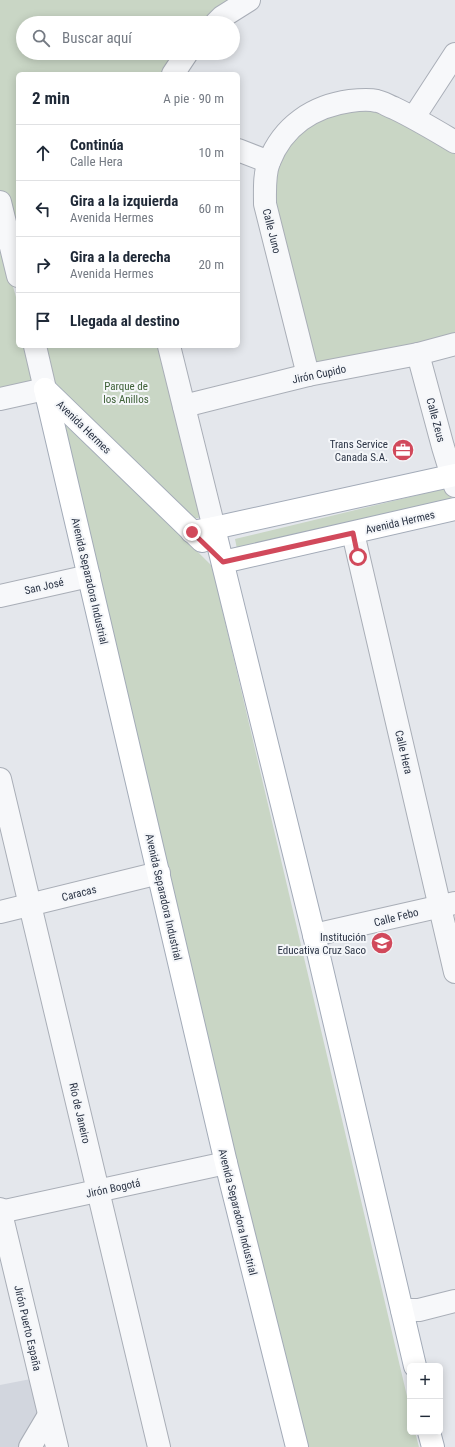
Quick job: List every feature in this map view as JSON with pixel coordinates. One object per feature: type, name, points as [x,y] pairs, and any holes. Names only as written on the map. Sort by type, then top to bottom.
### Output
[{"type":"main road","name":"Avenida Hermes","points":[[45,389],[223,562],[455,509]]},
{"type":"main road","name":"Avenida Separadora Industrial","points":[[45,389],[226,1163],[297,1447]]},
{"type":"main road","points":[[192,532],[454,479]]},
{"type":"main road","points":[[214,528],[314,935],[414,1363]]},
{"type":"main road","points":[[430,1435],[433,1447]]},
{"type":"street","points":[[224,16],[249,0]]},
{"type":"street","points":[[414,117],[455,54]]},
{"type":"street","points":[[174,72],[182,60]]},
{"type":"street","name":"Calle Juno","points":[[308,375],[265,204],[269,162],[282,138],[299,120],[318,109],[338,103],[358,100],[377,101],[414,117],[455,142]]},
{"type":"street","points":[[240,151],[269,162]]},
{"type":"street","points":[[0,202],[16,268]]},
{"type":"street","name":"Jirón Cupido","points":[[184,406],[308,375],[418,354],[455,344]]},
{"type":"street","name":"Avenida Separadora Industrial","points":[[35,348],[45,389]]},
{"type":"street","points":[[169,348],[214,528]]},
{"type":"street","name":"Calle Zeus","points":[[418,354],[454,479]]},
{"type":"street","points":[[0,399],[45,389]]},
{"type":"street","name":"Calle Hera","points":[[353,533],[447,904],[455,972]]},
{"type":"street","name":"San José","points":[[0,596],[89,576]]},
{"type":"street","name":"Río de Janeiro","points":[[1,792],[31,905],[159,1447]]},
{"type":"street","name":"Caracas","points":[[0,912],[159,873]]},
{"type":"street","name":"Calle Febo","points":[[314,935],[447,904]]},
{"type":"street","name":"Jirón Bogotá","points":[[0,1211],[226,1163]]},
{"type":"street","name":"Jirón Puerto España","points":[[0,1211],[57,1447]]},
{"type":"street","points":[[402,1310],[419,1310],[455,1301]]},
{"type":"street","points":[[30,1447],[49,1415]]},
{"type":"shaded area","points":[[36,1378],[44,1409],[21,1447],[0,1447],[0,1385]]},
{"type":"green space","points":[[0,0],[233,0],[215,16],[16,16],[16,60],[176,60],[168,72],[16,72],[16,262],[0,206]]},
{"type":"green space","points":[[341,109],[376,109],[455,153],[455,335],[314,368],[272,203],[275,166],[304,125]]},
{"type":"green space","points":[[0,241],[16,297],[16,348],[31,348],[41,386],[0,395]]},
{"type":"green space","name":"Parque de los Anillos","points":[[41,348],[163,348],[206,516],[189,520],[51,384]]},
{"type":"green space","points":[[55,410],[212,566],[407,1396],[407,1435],[416,1435],[419,1447],[301,1447]]},
{"type":"green space","points":[[447,488],[452,499],[237,549],[235,539]]},
{"type":"place","name":"Trans Service Canada S.A.","points":[[403,450]]},
{"type":"place","name":"Institución Educativa Cruz Saco","points":[[382,943]]},
{"type":"route","points":[[192,532],[223,562],[353,533],[358,557]]}]
